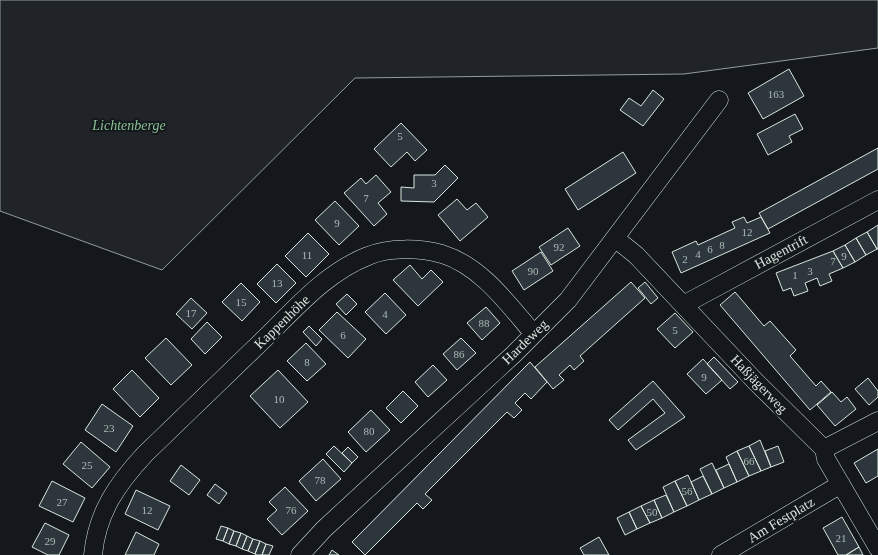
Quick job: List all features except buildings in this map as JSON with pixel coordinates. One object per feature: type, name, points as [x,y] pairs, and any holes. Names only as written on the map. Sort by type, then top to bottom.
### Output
[{"type":"street","name":"Hardeweg","points":[[300,555],[324,529],[514,354],[568,300],[616,239],[719,100]]},
{"type":"street","name":"Hagentrift","points":[[685,304],[878,200]]},
{"type":"street","name":"Haßjägerweg","points":[[616,239],[636,255],[685,304],[757,383],[824,449],[826,459],[878,548]]},
{"type":"street","name":"Kappenhöhe","points":[[93,555],[95,537],[101,516],[124,477],[145,454],[304,301],[332,277],[355,261],[369,255],[390,250],[442,254],[465,266],[486,282],[534,333]]},
{"type":"street","points":[[824,449],[878,421]]},
{"type":"street","name":"Am Festplatz","points":[[721,555],[841,484]]},
{"type":"green space","name":"Lichtenberge","points":[[0,0],[878,0],[878,48],[684,74],[355,78],[162,270],[0,211]]}]
